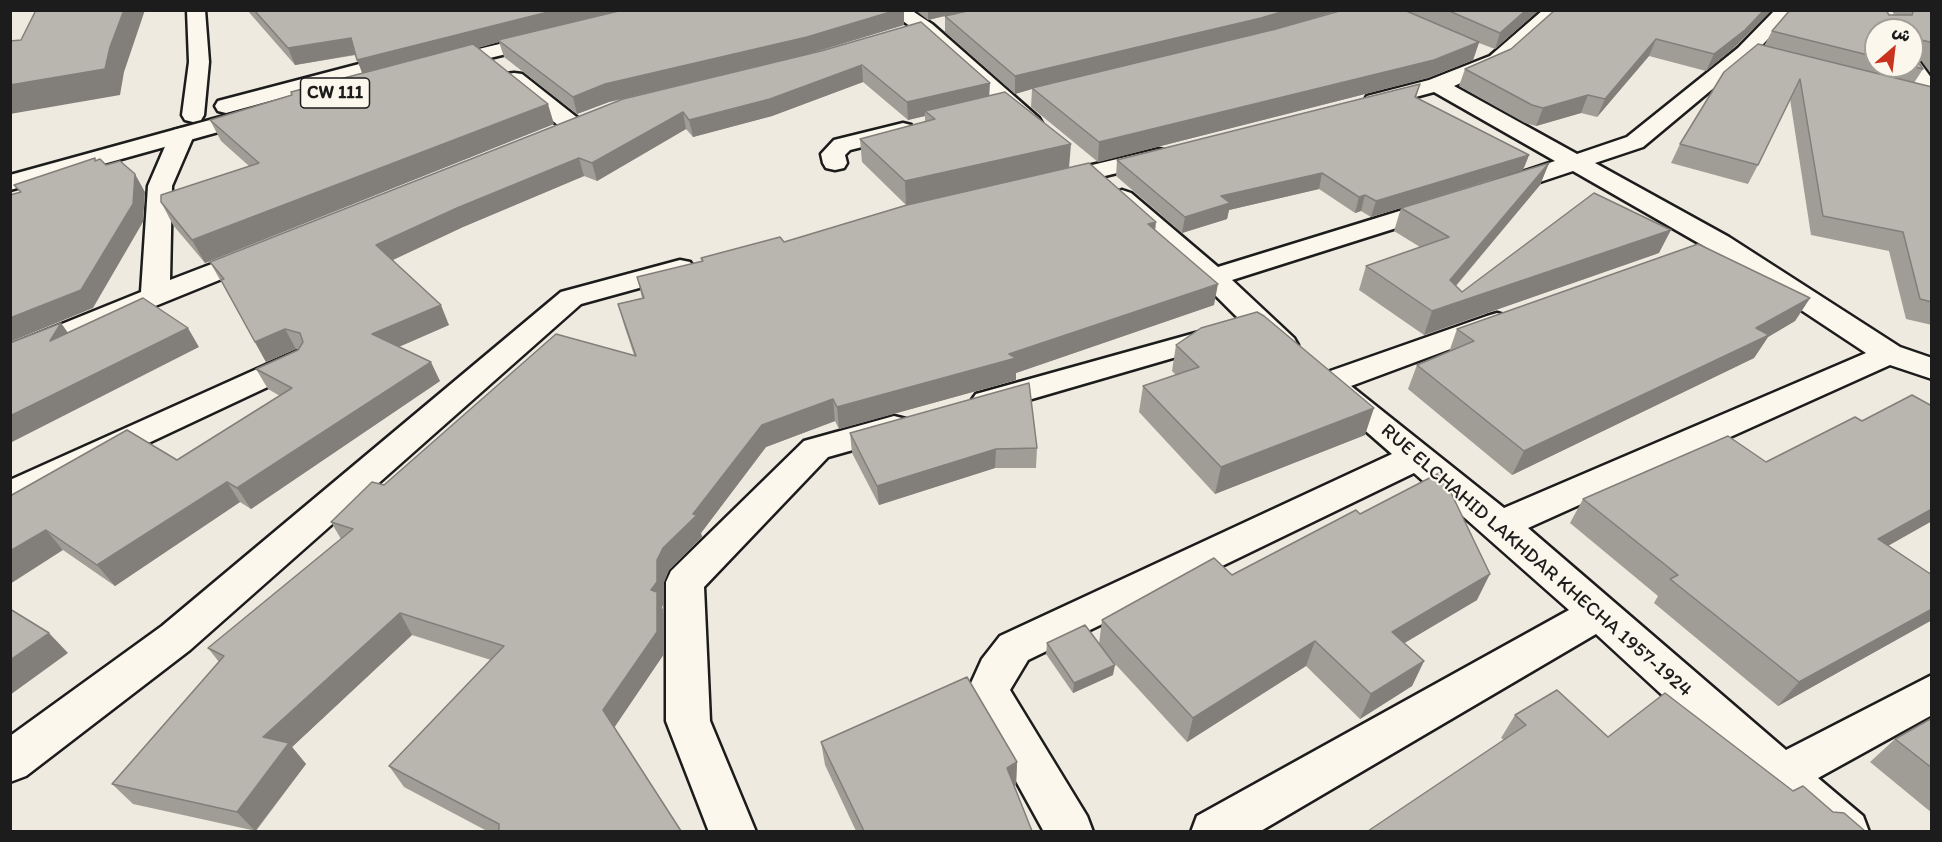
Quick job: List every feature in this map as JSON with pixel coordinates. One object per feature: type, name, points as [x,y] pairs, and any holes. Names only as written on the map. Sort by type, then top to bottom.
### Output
[{"type":"street","points":[[155,295],[160,186],[187,125],[199,62],[196,10]]},
{"type":"street","points":[[1345,108],[1437,85],[1556,10]]},
{"type":"street","points":[[1213,277],[1580,163],[1635,142],[1745,52],[1786,10]]},
{"type":"street","points":[[925,28],[958,21]]},
{"type":"street","name":"RUE ELCHAHID LAKHDAR KHECHA 1957-1924","points":[[894,24],[925,28],[1213,277],[1259,324],[1500,525],[1846,831]]},
{"type":"street","name":"CW 111","points":[[10,183],[187,125],[393,61],[563,29],[482,53],[187,125]]},
{"type":"street","points":[[1745,52],[1767,58]]},
{"type":"street","points":[[482,53],[576,127]]},
{"type":"street","points":[[1920,78],[1932,98]]},
{"type":"street","points":[[1437,85],[1580,163],[1719,243],[1889,354],[1932,369]]},
{"type":"street","points":[[1910,94],[1932,98]]},
{"type":"street","points":[[10,166],[187,125]]},
{"type":"street","points":[[835,163],[833,154],[842,145],[920,126]]},
{"type":"street","points":[[1023,189],[1184,149]]},
{"type":"street","points":[[1686,255],[1719,243]]},
{"type":"street","points":[[10,356],[277,247]]},
{"type":"street","points":[[10,762],[176,638],[571,298],[709,261]]},
{"type":"street","points":[[1327,383],[1518,315]]},
{"type":"street","points":[[733,831],[688,721],[685,582],[816,449],[1259,324]]},
{"type":"street","points":[[1500,525],[1889,354]]},
{"type":"street","points":[[10,495],[297,361]]},
{"type":"street","points":[[1070,831],[988,692],[997,671],[1014,648],[1417,457]]},
{"type":"street","points":[[1214,831],[1598,613]]},
{"type":"street","points":[[1782,775],[1932,693]]},
{"type":"building","points":[[36,10],[124,10],[110,47],[105,69],[10,85],[10,41],[21,40]]},
{"type":"building","points":[[254,10],[556,10],[357,60],[351,38],[288,48]]},
{"type":"building","points":[[623,10],[897,10],[807,37],[605,84],[573,97],[498,40]]},
{"type":"building","points":[[972,10],[1288,10],[1015,76],[945,16]]},
{"type":"building","points":[[1343,10],[1404,10],[1479,42],[1434,60],[1099,142],[1032,88],[1276,29]]},
{"type":"building","points":[[1447,10],[1526,10],[1500,33]]},
{"type":"building","points":[[1555,10],[1764,10],[1745,30],[1714,54],[1656,39],[1605,99],[1588,95],[1543,108],[1532,105],[1465,69],[1511,49]]},
{"type":"building","points":[[1790,10],[1886,10],[1889,15],[1912,15],[1911,10],[1932,10],[1932,44],[1924,41],[1924,18],[1864,18],[1864,54],[1772,31]]},
{"type":"building","points":[[921,22],[990,83],[907,102],[862,65],[770,99],[689,120],[683,112],[592,163],[579,158],[457,208],[376,245],[441,305],[372,334],[431,362],[237,488],[227,482],[97,565],[46,530],[10,551],[10,496],[127,430],[177,460],[292,388],[256,369],[298,350],[303,342],[300,333],[285,329],[255,342],[221,280],[224,279],[210,262],[623,99],[821,51]]},
{"type":"building","points":[[473,44],[548,104],[192,240],[161,202],[161,195],[259,163],[210,120],[292,95],[291,92]]},
{"type":"building","points":[[1758,44],[1864,70],[1864,78],[1896,78],[1932,87],[1932,302],[1920,299],[1903,232],[1823,216],[1800,79],[1758,165],[1680,144],[1724,72]]},
{"type":"building","points":[[1420,84],[1415,97],[1529,155],[1376,201],[1365,195],[1359,197],[1322,173],[1221,196],[1230,203],[1185,217],[1117,160]]},
{"type":"building","points":[[1005,92],[1071,144],[905,181],[860,139],[935,119],[925,111]]},
{"type":"building","points":[[95,158],[95,161],[100,159],[106,165],[120,161],[135,174],[133,204],[81,290],[10,318],[10,195],[21,192],[14,185]]},
{"type":"building","points":[[1089,163],[1156,222],[1148,224],[1218,284],[1009,354],[1016,358],[837,407],[833,399],[762,425],[693,514],[697,515],[663,548],[657,560],[657,582],[651,590],[657,592],[657,632],[603,710],[681,831],[499,831],[499,824],[389,766],[504,646],[400,613],[263,737],[289,743],[237,812],[112,784],[224,656],[208,648],[353,529],[331,522],[372,482],[384,485],[556,334],[636,356],[618,304],[644,298],[637,277],[703,261],[701,258],[780,237],[784,242],[907,205]]},
{"type":"building","points":[[1549,163],[1450,280],[1462,292],[1594,193],[1671,230],[1432,311],[1366,266],[1449,237],[1401,208]]},
{"type":"building","points":[[1698,244],[1810,298],[1756,328],[1769,335],[1524,451],[1417,365],[1474,341],[1457,329]]},
{"type":"building","points":[[143,298],[188,328],[10,416],[10,343],[61,323],[50,341]]},
{"type":"building","points":[[1257,312],[1374,408],[1221,467],[1143,386],[1199,367],[1176,345],[1201,328]]},
{"type":"building","points":[[1029,383],[1037,448],[996,449],[877,486],[850,433]]},
{"type":"building","points":[[1912,395],[1932,406],[1932,509],[1878,539],[1932,575],[1932,609],[1799,682],[1670,579],[1678,575],[1583,499],[1728,436],[1766,462],[1855,417],[1862,421]]},
{"type":"building","points":[[1441,472],[1490,574],[1392,632],[1424,661],[1371,694],[1315,641],[1193,718],[1102,620],[1214,558],[1232,575],[1356,510],[1360,514]]},
{"type":"building","points":[[10,609],[49,633],[10,660]]},
{"type":"building","points":[[1085,625],[1115,665],[1074,683],[1047,643]]},
{"type":"building","points":[[967,677],[1017,762],[1007,768],[1032,831],[864,831],[821,742]]},
{"type":"building","points":[[1557,690],[1608,737],[1665,693],[1793,791],[1803,786],[1833,812],[1844,813],[1865,831],[1368,831],[1526,725],[1515,715]]},
{"type":"building","points":[[1932,718],[1932,768],[1895,739]]}]
